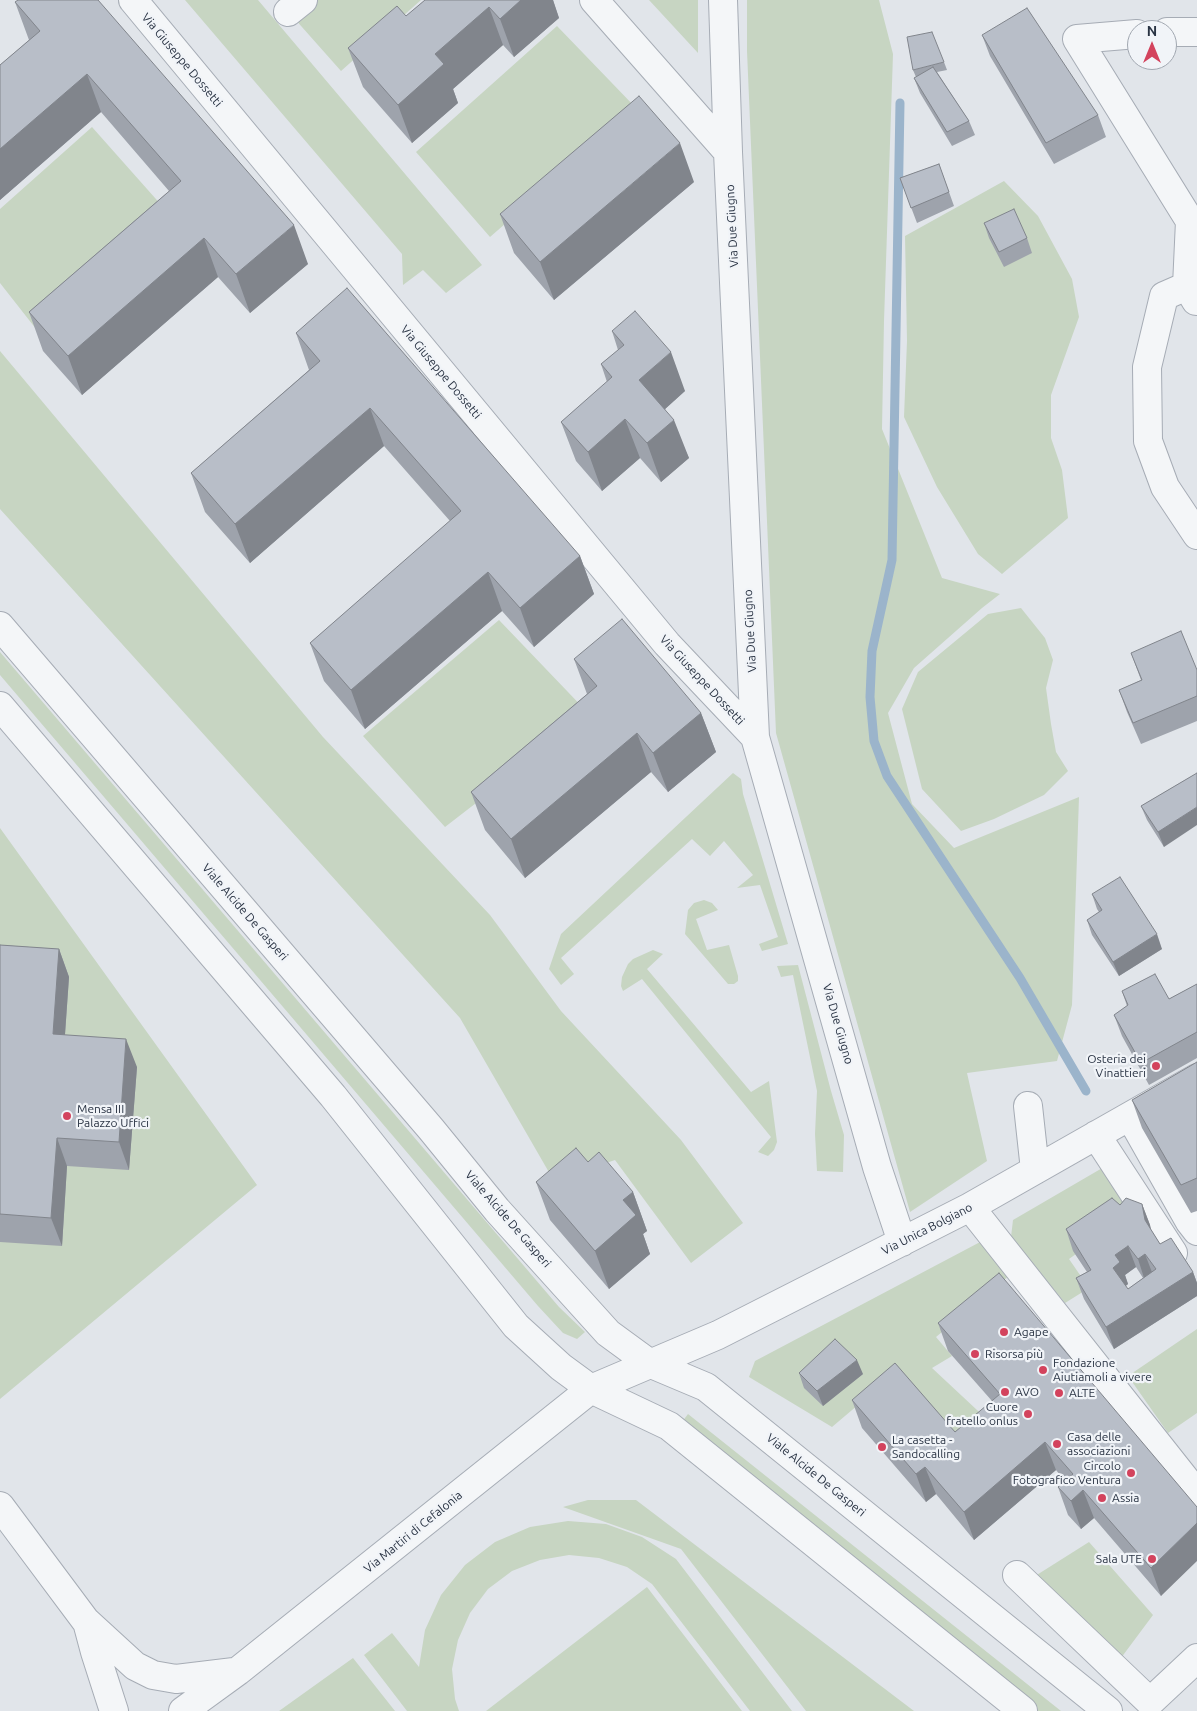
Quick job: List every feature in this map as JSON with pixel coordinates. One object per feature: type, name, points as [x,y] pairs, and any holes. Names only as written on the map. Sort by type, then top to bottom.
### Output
[{"type":"street","name":"Via Giuseppe Dossetti","points":[[133,0],[667,644],[755,737]]},
{"type":"street","points":[[594,0],[728,152]]},
{"type":"street","name":"Via Due Giugno","points":[[723,0],[728,152],[755,737],[878,1167],[902,1242]]},
{"type":"street","points":[[1177,32],[1197,32]]},
{"type":"street","points":[[1127,35],[1077,40],[1190,221],[1192,294],[1164,296],[1147,367],[1148,441],[1165,487],[1197,535]]},
{"type":"street","name":"Viale Alcide De Gasperi","points":[[0,626],[431,1129],[497,1210],[608,1332],[649,1363],[706,1387],[1108,1711]]},
{"type":"street","points":[[0,706],[333,1096],[516,1326],[560,1367],[591,1389],[669,1426],[1023,1711]]},
{"type":"street","name":"Via Unica Bolgiano","points":[[649,1363],[718,1335],[970,1207],[1197,1078]]},
{"type":"street","points":[[1028,1106],[1035,1170]]},
{"type":"street","points":[[1130,1116],[1190,1222],[1197,1231]]},
{"type":"street","points":[[1096,1135],[1173,1252]]},
{"type":"street","points":[[970,1207],[1197,1494]]},
{"type":"street","name":"Via Martiri di Cefalonia","points":[[183,1711],[238,1671],[591,1389],[649,1363]]},
{"type":"street","points":[[0,1506],[88,1624],[114,1711]]},
{"type":"street","points":[[1017,1576],[1150,1702],[1197,1658]]},
{"type":"street","points":[[88,1624],[87,1622],[135,1666],[153,1675],[176,1679],[238,1671]]},
{"type":"green space","points":[[185,0],[258,0],[482,265],[446,293],[423,270],[403,285],[402,254]]},
{"type":"green space","points":[[278,0],[421,0],[341,71]]},
{"type":"green space","points":[[649,0],[698,0],[698,53]]},
{"type":"green space","points":[[747,0],[879,0],[893,54],[882,429],[942,578],[1000,594],[914,668],[888,713],[912,804],[954,848],[1079,797],[1072,1005],[1057,1061],[967,1073],[987,1161],[910,1212],[776,733],[747,51]]},
{"type":"green space","points":[[557,26],[637,109],[490,237],[416,152]]},
{"type":"green space","points":[[92,127],[179,225],[40,334],[0,283],[0,209]]},
{"type":"green space","points":[[1004,181],[1038,216],[1072,279],[1079,317],[1051,395],[1051,438],[1062,470],[1068,518],[1002,574],[978,554],[937,487],[904,417],[907,341],[905,236]]},
{"type":"green space","points":[[0,351],[323,737],[490,915],[561,1011],[681,1140],[743,1223],[691,1263],[615,1160],[554,1181],[460,1018],[0,509]]},
{"type":"green space","points":[[1021,608],[1045,638],[1053,660],[1046,688],[1056,752],[1068,771],[1044,795],[994,819],[961,831],[922,789],[902,709],[918,672],[988,614]]},
{"type":"green space","points":[[499,620],[590,715],[445,827],[363,736]]},
{"type":"green space","points":[[0,652],[559,1307],[585,1332],[577,1339],[563,1333],[538,1306],[0,675]]},
{"type":"green space","points":[[733,773],[741,779],[743,794],[788,944],[762,951],[759,944],[778,937],[760,885],[737,888],[753,875],[724,841],[710,856],[692,839],[561,958],[574,974],[561,985],[549,969],[561,934]]},
{"type":"green space","points":[[0,828],[257,1185],[0,1399]]},
{"type":"green space","points":[[704,900],[712,903],[718,910],[696,919],[707,950],[729,945],[738,976],[738,981],[734,984],[728,984],[685,934],[688,910],[694,903]]},
{"type":"green space","points":[[653,950],[663,954],[647,969],[751,1092],[769,1081],[777,1142],[774,1150],[768,1156],[758,1152],[771,1137],[642,979],[623,991],[621,986],[622,977],[628,964],[633,959]]},
{"type":"green space","points":[[798,965],[844,1135],[843,1172],[817,1171],[815,1134],[817,1091],[793,975],[781,977],[777,966]]},
{"type":"green space","points":[[1104,1167],[1137,1210],[1069,1259],[1089,1288],[1065,1303],[1011,1237],[1013,1220]]},
{"type":"green space","points":[[982,1241],[1010,1275],[936,1337],[952,1356],[932,1368],[992,1424],[962,1452],[891,1377],[832,1427],[749,1377],[755,1361]]},
{"type":"green space","points":[[1197,1329],[1197,1413],[1168,1433],[1128,1376]]},
{"type":"green space","points":[[688,1414],[1061,1711],[1036,1711],[679,1426]]},
{"type":"green space","points":[[588,1500],[636,1500],[914,1711],[806,1711],[681,1549],[563,1507]]},
{"type":"green space","points":[[568,1521],[606,1524],[642,1537],[676,1559],[792,1711],[750,1711],[652,1584],[627,1567],[599,1558],[569,1555],[540,1560],[512,1571],[488,1589],[470,1613],[458,1640],[452,1669],[455,1699],[459,1711],[407,1711],[364,1655],[392,1633],[419,1667],[425,1630],[441,1595],[465,1565],[495,1542],[530,1527]]},
{"type":"green space","points":[[1089,1542],[1153,1615],[1118,1662],[1032,1578]]},
{"type":"green space","points":[[647,1587],[742,1711],[486,1711]]},
{"type":"green space","points":[[353,1658],[395,1711],[279,1711]]},
{"type":"building","points":[[18,0],[98,0],[294,225],[236,274],[204,238],[68,356],[29,312],[181,181],[87,74],[0,149],[0,65],[40,31],[15,2]]},
{"type":"building","points":[[425,0],[521,0],[500,19],[489,7],[435,54],[444,64],[398,105],[348,48],[397,6],[406,16]]},
{"type":"building","points":[[1027,8],[1098,115],[1046,143],[982,35]]},
{"type":"building","points":[[932,32],[944,62],[913,70],[907,37]]},
{"type":"building","points":[[933,67],[969,121],[947,132],[914,78]]},
{"type":"building","points":[[639,96],[680,143],[540,262],[500,214]]},
{"type":"building","points":[[939,164],[949,192],[911,208],[900,178]]},
{"type":"building","points":[[1014,209],[1027,238],[999,252],[984,223]]},
{"type":"building","points":[[347,288],[580,556],[520,608],[488,572],[351,690],[310,643],[461,511],[370,408],[235,524],[191,473],[320,361],[296,333]]},
{"type":"building","points":[[635,311],[671,352],[639,380],[674,420],[647,443],[625,419],[588,452],[561,422],[612,377],[601,364],[624,345],[612,331]]},
{"type":"building","points":[[622,619],[701,713],[653,753],[637,733],[511,839],[471,792],[597,686],[574,659]]},
{"type":"building","points":[[1181,631],[1197,670],[1197,696],[1133,723],[1119,690],[1142,680],[1131,653]]},
{"type":"building","points":[[1197,773],[1197,807],[1158,832],[1141,806]]},
{"type":"building","points":[[1120,877],[1157,934],[1113,962],[1087,920],[1102,910],[1092,894]]},
{"type":"building","name":"Mensa III Palazzo Uffici","points":[[0,945],[59,949],[53,1034],[126,1039],[119,1142],[57,1138],[51,1218],[0,1214]]},
{"type":"building","points":[[1155,974],[1169,999],[1197,984],[1197,1032],[1141,1063],[1114,1015],[1128,1005],[1122,991]]},
{"type":"building","points":[[1197,1062],[1197,1178],[1181,1185],[1132,1100]]},
{"type":"building","points":[[576,1148],[588,1162],[599,1152],[633,1192],[623,1200],[636,1215],[595,1251],[536,1182]]},
{"type":"building","points":[[1112,1198],[1120,1205],[1126,1198],[1142,1204],[1145,1220],[1160,1244],[1171,1238],[1193,1272],[1106,1327],[1076,1278],[1091,1270],[1066,1229]],"holes":[[[1128,1246],[1138,1259],[1145,1254],[1156,1269],[1128,1289],[1113,1268],[1120,1262],[1115,1255]]]},
{"type":"building","name":"Casa delle associazioni","points":[[999,1273],[1197,1507],[1197,1523],[1151,1568],[1083,1490],[1071,1501],[1058,1487],[1073,1474],[1045,1442],[964,1512],[925,1467],[916,1474],[852,1400],[895,1363],[955,1432],[1000,1394],[938,1323]]},
{"type":"building","points":[[835,1339],[857,1360],[817,1391],[799,1373]]},
{"type":"waterway","points":[[900,103],[892,560],[872,651],[870,697],[874,741],[887,776],[1020,978],[1086,1091]]},
{"type":"place","name":"Osteria dei Vinattieri","points":[[1156,1066]]},
{"type":"place","name":"Mensa III Palazzo Uffici","points":[[67,1116]]},
{"type":"place","name":"Agape","points":[[1004,1332]]},
{"type":"place","name":"Risorsa più","points":[[975,1354]]},
{"type":"place","name":"Fondazione Aiutiamoli a vivere","points":[[1043,1370]]},
{"type":"place","name":"AVO","points":[[1005,1392]]},
{"type":"place","name":"ALTE","points":[[1059,1393]]},
{"type":"place","name":"Cuore fratello onlus","points":[[1028,1414]]},
{"type":"place","name":"Casa delle associazioni","points":[[1057,1444]]},
{"type":"place","name":"La casetta - Sandocalling","points":[[882,1447]]},
{"type":"place","name":"Circolo Fotografico Ventura","points":[[1131,1473]]},
{"type":"place","name":"Assia","points":[[1102,1498]]},
{"type":"place","name":"Sala UTE","points":[[1152,1559]]}]
